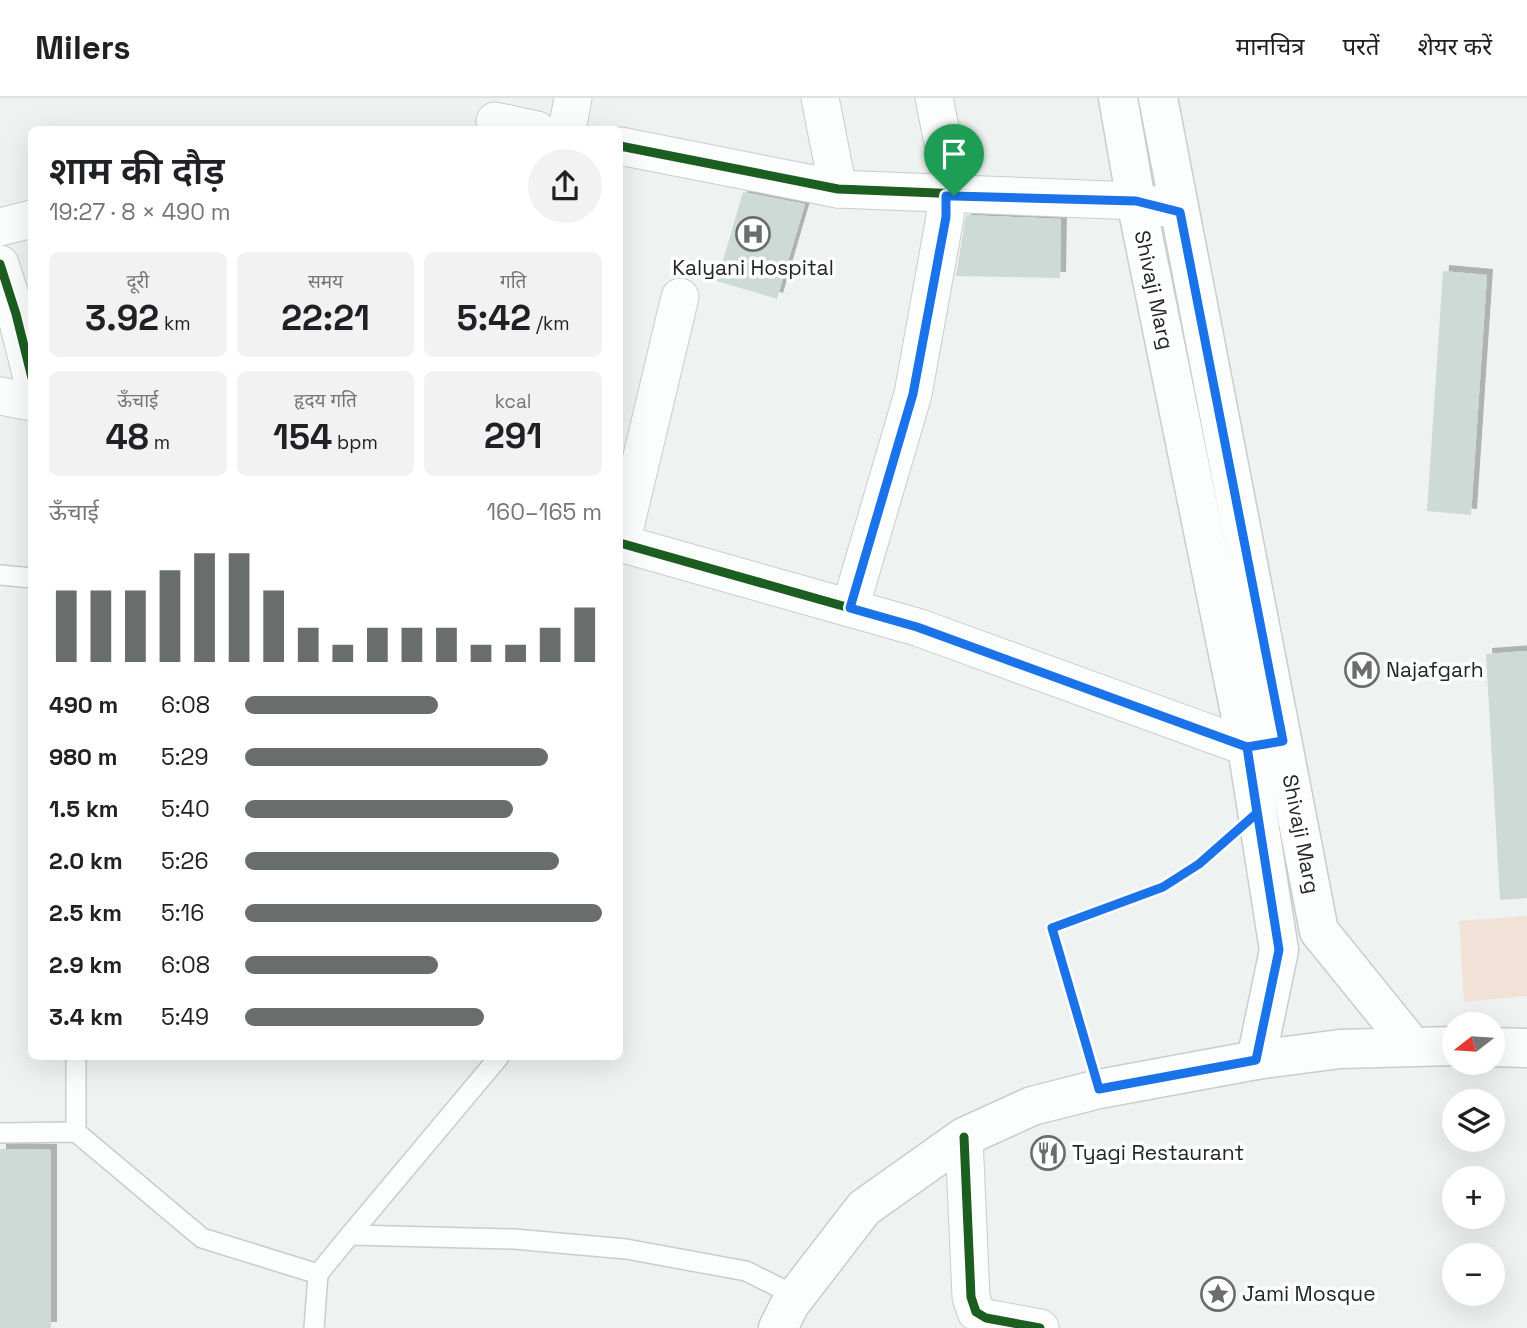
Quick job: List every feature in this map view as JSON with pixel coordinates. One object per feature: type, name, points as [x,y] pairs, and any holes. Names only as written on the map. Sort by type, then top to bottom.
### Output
[{"type":"main road","name":"Shivaji Marg","points":[[1118,98],[1136,201],[1265,744],[1320,931],[1412,1046]]},
{"type":"main road","name":"Shivaji Marg","points":[[1158,98],[1180,212],[1265,744],[1257,813],[1279,950],[1256,1060]]},
{"type":"main road","points":[[787,1312],[864,1208],[964,1137],[1032,1106],[1099,1089],[1256,1060],[1340,1049],[1442,1046]]},
{"type":"main road","points":[[1505,1047],[1527,1048]]},
{"type":"street","points":[[568,126],[573,98]]},
{"type":"street","points":[[820,98],[838,189]]},
{"type":"street","points":[[850,608],[913,394],[950,196],[934,98]]},
{"type":"street","points":[[495,121],[518,126]]},
{"type":"street","points":[[623,147],[838,189],[950,196],[1136,201],[1180,212]]},
{"type":"street","points":[[0,227],[28,220]]},
{"type":"street","points":[[0,264],[28,362]]},
{"type":"street","points":[[623,531],[680,298]]},
{"type":"street","points":[[0,396],[28,401]]},
{"type":"street","points":[[623,544],[917,627],[1265,744]]},
{"type":"street","points":[[964,1137],[974,1320],[986,1318],[1040,1328]]},
{"type":"lane","points":[[0,575],[28,578]]},
{"type":"lane","points":[[76,1060],[76,1132]]},
{"type":"lane","points":[[314,1328],[317,1274],[496,1060]]},
{"type":"lane","points":[[0,1133],[76,1132],[202,1238],[317,1274]]},
{"type":"lane","points":[[350,1235],[514,1239],[626,1249],[746,1271],[787,1312]]},
{"type":"path","points":[[1099,1089],[1052,928],[1163,887],[1199,864],[1257,813]]},
{"type":"shaded area","points":[[1527,916],[1527,996],[1464,1002],[1459,921]]},
{"type":"building","points":[[743,192],[805,204],[777,299],[717,281]]},
{"type":"building","points":[[966,215],[1061,219],[1060,278],[956,276]]},
{"type":"building","points":[[1443,271],[1487,275],[1471,515],[1427,511]]},
{"type":"building","points":[[1527,651],[1527,898],[1500,900],[1486,654]]},
{"type":"building","points":[[0,1149],[51,1150],[51,1328],[0,1328]]},
{"type":"cycle path","points":[[623,147],[838,189],[1136,201],[1180,212]]},
{"type":"cycle path","points":[[0,264],[28,362]]},
{"type":"cycle path","points":[[623,544],[917,627],[1247,747],[1283,741]]},
{"type":"cycle path","points":[[964,1137],[971,1297],[976,1312],[986,1318],[1040,1328]]},
{"type":"place","name":"Kalyani Hospital","points":[[753,234]]},
{"type":"place","name":"Najafgarh","points":[[1362,670]]},
{"type":"place","name":"Tyagi Restaurant","points":[[1048,1153]]},
{"type":"place","name":"Jami Mosque","points":[[1218,1294]]},
{"type":"route","points":[[954,196],[946,196],[946,217],[913,394],[850,608],[917,627],[1247,747],[1257,813],[1199,864],[1163,887],[1129,902],[1052,928],[1099,1089],[1256,1060],[1279,950],[1247,747],[1283,741],[1180,212],[1136,201],[954,196]]}]
